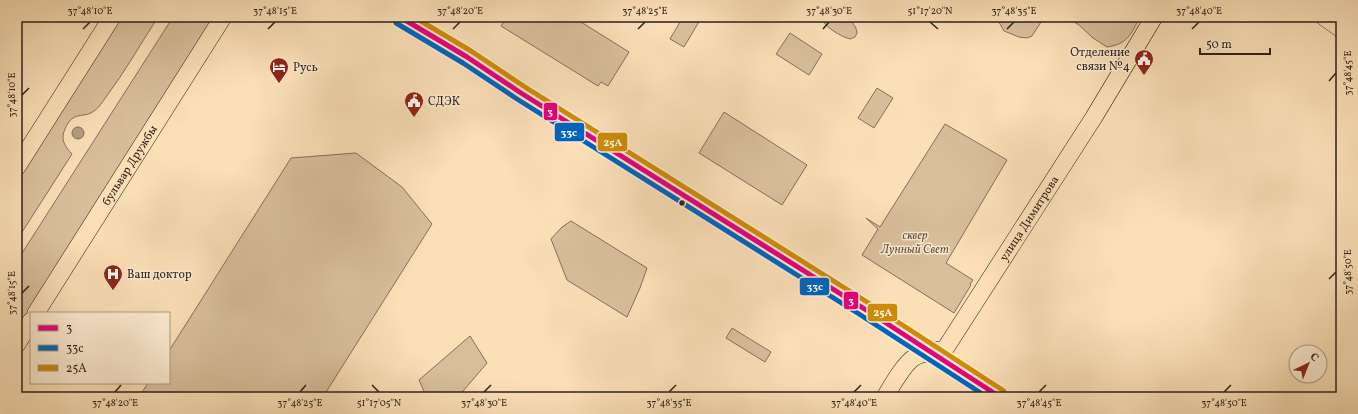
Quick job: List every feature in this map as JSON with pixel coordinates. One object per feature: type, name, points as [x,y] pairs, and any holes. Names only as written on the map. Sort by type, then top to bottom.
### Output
[{"type":"main road","points":[[17,167],[112,17]]},
{"type":"main road","name":"бульвар Дружбы","points":[[37,312],[223,17]]},
{"type":"main road","points":[[400,17],[467,57],[1000,397]]},
{"type":"main road","name":"улица Димитрова","points":[[885,397],[900,372],[914,357],[945,349],[1094,117],[1154,17]]},
{"type":"main road","points":[[1324,17],[1341,28]]},
{"type":"main road","points":[[17,344],[30,323]]},
{"type":"green space","points":[[117,17],[158,17],[120,78],[96,110],[75,117],[68,123],[63,139],[65,146],[72,154],[17,240],[17,176]]},
{"type":"green space","points":[[173,17],[214,17],[17,330],[17,261]]},
{"type":"green space","points":[[507,17],[573,17],[629,52],[608,86],[601,82],[598,86],[501,26]]},
{"type":"green space","points":[[683,17],[695,17],[700,20],[684,47],[670,39]]},
{"type":"green space","points":[[821,17],[838,17],[848,20],[855,27],[857,33],[855,37],[850,39],[842,36],[829,28]]},
{"type":"green space","points":[[996,17],[1049,17],[1041,22],[1032,36],[1027,38],[1019,37],[1004,31]]},
{"type":"green space","points":[[1070,17],[1140,17],[1131,33],[1124,41],[1114,46],[1107,47],[1093,38],[1071,20]]},
{"type":"green space","points":[[790,33],[822,54],[809,75],[776,54]]},
{"type":"green space","points":[[877,88],[893,98],[874,128],[858,118]]},
{"type":"green space","points":[[724,112],[807,165],[782,205],[699,153]]},
{"type":"green space","name":"сквер Лунный Свет","points":[[945,124],[1007,160],[946,263],[973,280],[954,313],[862,255],[878,229],[866,218],[880,227]]},
{"type":"green space","points":[[356,153],[402,187],[432,224],[323,397],[139,397],[147,384],[170,384],[170,349],[291,158]]},
{"type":"green space","points":[[571,221],[647,268],[627,317],[567,280],[551,239],[562,227]]},
{"type":"green space","points":[[732,328],[771,352],[765,362],[726,338]]},
{"type":"green space","points":[[470,336],[487,363],[458,397],[426,396],[419,380]]},
{"type":"shaded area","points":[[76,127],[80,127],[84,133],[80,139],[76,139],[72,135],[72,131]]},
{"type":"transit line","name":"3","points":[[400,17],[467,57],[521,93],[863,308],[1000,397]]},
{"type":"transit line","name":"25А","points":[[414,17],[471,51],[525,87],[867,302],[1004,391]]},
{"type":"transit line","name":"33с","points":[[396,23],[463,63],[517,99],[859,314],[987,397]]},
{"type":"place","name":"Отделение связи №4","points":[[1144,76]]},
{"type":"place","name":"Русь","points":[[279,84]]},
{"type":"place","name":"СДЭК","points":[[414,118]]},
{"type":"place","name":"Ваш доктор","points":[[113,291]]}]
